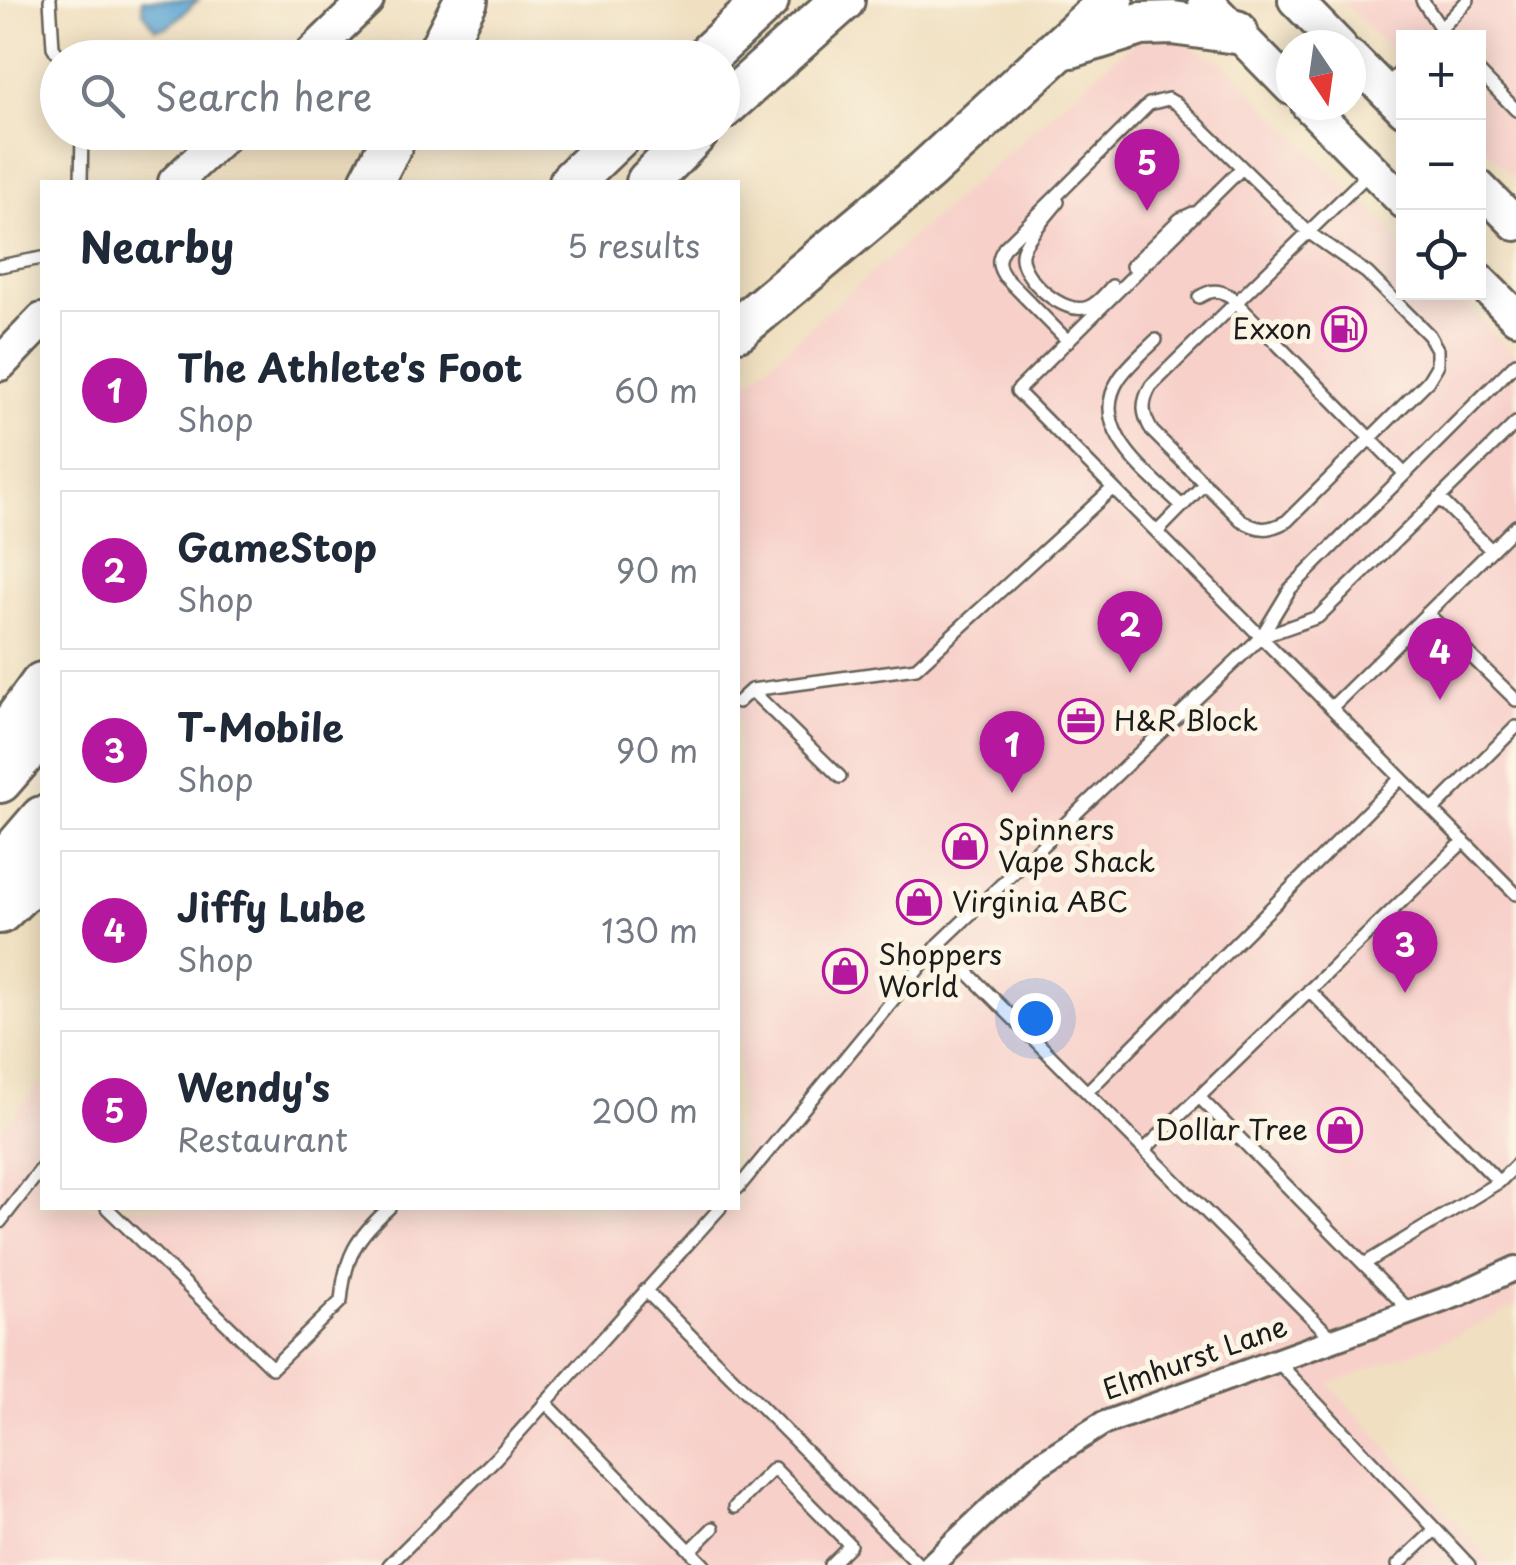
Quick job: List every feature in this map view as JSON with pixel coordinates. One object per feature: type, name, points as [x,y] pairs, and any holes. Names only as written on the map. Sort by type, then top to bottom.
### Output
[{"type":"highway","points":[[445,40],[466,0]]},
{"type":"highway","points":[[724,40],[767,0]]},
{"type":"highway","points":[[740,92],[843,0]]},
{"type":"highway","points":[[740,327],[925,172],[1112,0]]},
{"type":"highway","points":[[1056,52],[1141,24],[1173,23],[1236,32]]},
{"type":"highway","points":[[373,180],[388,150]]},
{"type":"highway","points":[[573,180],[604,150]]},
{"type":"highway","points":[[650,180],[679,150]]},
{"type":"highway","points":[[0,742],[40,687]]},
{"type":"highway","points":[[0,781],[40,735]]},
{"type":"highway","points":[[0,868],[40,820]]},
{"type":"highway","points":[[0,912],[40,874]]},
{"type":"main road","points":[[326,40],[367,0]]},
{"type":"main road","points":[[1205,0],[1276,73]]},
{"type":"main road","points":[[1295,0],[1324,30]]},
{"type":"main road","points":[[1366,67],[1396,88]]},
{"type":"main road","points":[[1323,120],[1396,194]]},
{"type":"main road","points":[[178,180],[209,150]]},
{"type":"main road","points":[[1486,194],[1516,224]]},
{"type":"main road","points":[[1486,286],[1516,316]]},
{"type":"main road","points":[[0,364],[40,322]]},
{"type":"street","name":"Elmhurst Lane","points":[[931,1565],[1014,1484],[1078,1438],[1123,1415],[1460,1294],[1516,1268]]},
{"type":"lane","points":[[50,0],[52,40]]},
{"type":"lane","points":[[1422,0],[1437,30]]},
{"type":"lane","points":[[1444,30],[1468,0]]},
{"type":"lane","points":[[1486,79],[1516,110]]},
{"type":"lane","points":[[1068,341],[1004,276],[998,268],[998,257],[1149,104],[1158,99],[1177,104],[1308,232],[1367,272],[1429,335],[1437,350],[1437,366],[1428,381],[1287,521],[1272,529],[1255,529],[1241,520],[1152,431],[1143,416],[1143,399],[1151,386],[1236,302],[1308,232],[1372,170]]},
{"type":"lane","points":[[81,180],[82,150]]},
{"type":"lane","points":[[1242,168],[1018,391],[1516,894]]},
{"type":"lane","points":[[1081,170],[1023,248],[1021,258],[1028,275],[1061,305],[1074,310],[1090,307],[1180,219],[1200,210]]},
{"type":"lane","points":[[0,266],[40,258]]},
{"type":"lane","points":[[1199,298],[1210,291],[1220,291],[1236,302],[1405,474]]},
{"type":"lane","points":[[1156,340],[1116,384],[1110,400],[1110,418],[1126,450],[1182,506]]},
{"type":"lane","points":[[740,1186],[939,944],[1261,637],[1290,588],[1516,364]]},
{"type":"lane","points":[[1261,637],[1318,617],[1516,423]]},
{"type":"lane","points":[[1157,532],[1204,484]]},
{"type":"lane","points":[[740,700],[752,690],[916,668],[1113,488]]},
{"type":"lane","points":[[1439,498],[1491,550]]},
{"type":"lane","points":[[1331,708],[1516,526]]},
{"type":"lane","points":[[1427,613],[1516,700]]},
{"type":"lane","points":[[752,690],[840,778]]},
{"type":"lane","points":[[1433,810],[1516,727]]},
{"type":"lane","points":[[1086,1092],[1401,778]]},
{"type":"lane","points":[[1144,1150],[1464,841]]},
{"type":"lane","points":[[939,944],[1333,1340]]},
{"type":"lane","points":[[1310,990],[1499,1182]]},
{"type":"lane","points":[[1198,1097],[1410,1312]]},
{"type":"lane","points":[[1364,1264],[1499,1182],[1516,1165]]},
{"type":"lane","points":[[0,1222],[40,1171]]},
{"type":"lane","points":[[109,1210],[272,1368],[341,1301],[344,1267],[360,1237],[387,1210]]},
{"type":"lane","points":[[389,1565],[496,1458],[718,1210]]},
{"type":"lane","points":[[645,1290],[919,1565]]},
{"type":"lane","points":[[1276,1360],[1468,1565]]},
{"type":"lane","points":[[545,1402],[704,1565]]},
{"type":"lane","points":[[734,1507],[774,1468],[850,1545],[830,1565]]},
{"type":"lane","points":[[690,1551],[713,1528]]},
{"type":"lane","points":[[1398,1565],[1436,1530]]},
{"type":"shaded area","points":[[1341,0],[1516,0],[1516,180],[1486,149],[1486,30],[1396,30],[1396,57]]},
{"type":"shaded area","points":[[1176,39],[1223,63],[1396,236],[1396,300],[1461,300],[1516,356],[1516,1306],[1451,1338],[1329,1384],[1496,1565],[0,1565],[0,1131],[40,1083],[40,1210],[740,1210],[740,389],[1135,40]]},
{"type":"water","points":[[142,0],[198,0],[168,27],[155,29],[143,11]]},
{"type":"place","name":"Wendy's","points":[[1147,211]]},
{"type":"place","name":"Exxon","points":[[1344,329]]},
{"type":"place","name":"GameStop","points":[[1130,673]]},
{"type":"place","name":"Jiffy Lube","points":[[1440,700]]},
{"type":"place","name":"H&R Block","points":[[1081,721]]},
{"type":"place","name":"The Athlete's Foot","points":[[1012,793]]},
{"type":"place","name":"Spinners Vape Shack","points":[[965,846]]},
{"type":"place","name":"Virginia ABC","points":[[919,902]]},
{"type":"place","name":"Shoppers World","points":[[845,971]]},
{"type":"place","name":"T-Mobile","points":[[1405,993]]},
{"type":"place","name":"Dollar Tree","points":[[1340,1130]]}]
